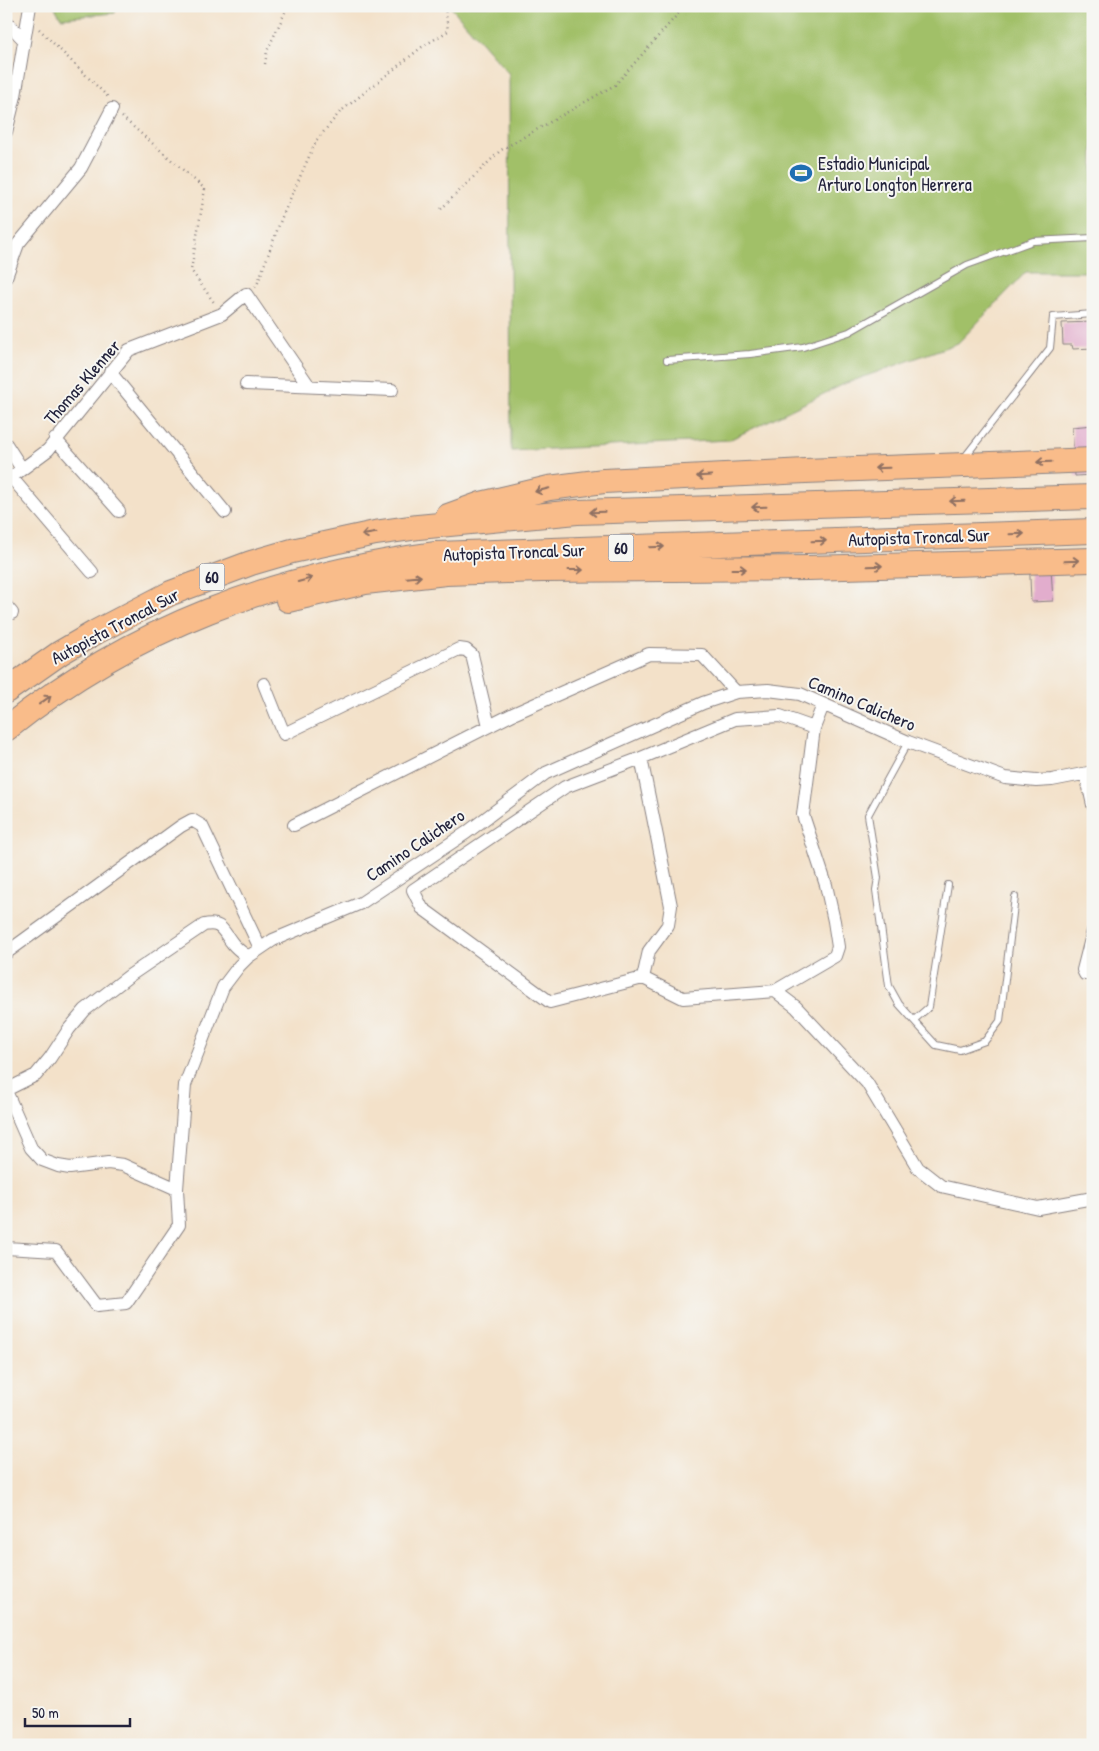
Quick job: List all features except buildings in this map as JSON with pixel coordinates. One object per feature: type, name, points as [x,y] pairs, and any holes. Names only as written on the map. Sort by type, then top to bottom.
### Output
[{"type":"highway","points":[[418,527],[481,504],[549,488],[604,481],[805,470],[1093,460]]},
{"type":"highway","name":"Autopista Troncal Sur","points":[[6,691],[96,632],[171,593],[292,551],[333,541],[418,527],[577,512],[1093,497]]},
{"type":"highway","name":"Autopista Troncal Sur","points":[[6,729],[58,690],[91,669],[160,631],[224,605],[291,583],[363,566],[436,554],[1093,531]]},
{"type":"highway","points":[[160,631],[366,582],[446,573],[542,570],[809,568],[1093,560]]},
{"type":"street","points":[[6,132],[15,96],[29,12]]},
{"type":"street","points":[[6,21],[24,40]]},
{"type":"street","points":[[6,278],[18,244],[81,168],[112,109]]},
{"type":"street","name":"Thomas Klenner","points":[[9,479],[48,450],[129,350],[222,314],[246,294]]},
{"type":"street","points":[[246,294],[309,386]]},
{"type":"street","points":[[110,372],[225,512]]},
{"type":"street","points":[[246,384],[392,390]]},
{"type":"street","points":[[56,440],[119,511]]},
{"type":"street","points":[[6,444],[22,469]]},
{"type":"street","points":[[9,479],[92,572]]},
{"type":"street","points":[[264,684],[284,734],[459,649],[466,650],[472,655],[489,726]]},
{"type":"street","points":[[294,825],[513,714],[649,654],[702,655],[736,692]]},
{"type":"street","name":"Camino Calichero","points":[[6,1248],[56,1251],[97,1306],[126,1303],[179,1226],[178,1189],[184,1085],[223,987],[239,966],[260,948],[286,933],[361,903],[466,833],[546,773],[703,703],[736,692],[752,690],[784,691],[800,694],[908,742],[1005,778],[1052,780],[1090,773]]},
{"type":"street","points":[[814,728],[780,716],[735,719],[566,787],[413,890],[422,908],[550,1002],[643,978],[683,998],[775,991],[835,956],[838,947],[826,885],[803,815],[814,728],[824,705]]},
{"type":"street","points":[[641,758],[671,906],[668,925],[649,951],[643,978]]},
{"type":"street","points":[[1090,773],[1093,805]]},
{"type":"street","points":[[6,952],[192,820],[202,826],[260,948]]},
{"type":"street","points":[[178,1189],[123,1165],[108,1163],[70,1168],[42,1160],[31,1148],[6,1091],[36,1074],[50,1058],[69,1028],[86,1010],[129,976],[204,925],[213,923],[222,927],[236,948],[248,957]]},
{"type":"street","points":[[1093,931],[1084,970],[1085,974],[1093,974]]},
{"type":"street","points":[[775,991],[796,1007],[866,1083],[918,1168],[941,1186],[1038,1208],[1093,1198]]},
{"type":"lane","points":[[667,360],[750,354],[803,347],[849,332],[967,265],[1032,240],[1093,238]]},
{"type":"lane","points":[[959,465],[1050,348],[1053,317],[1093,314]]},
{"type":"lane","points":[[908,742],[868,815],[878,878],[876,890],[889,986],[899,1004],[936,1045],[960,1050],[985,1041],[1000,1020],[1015,897]]},
{"type":"lane","points":[[914,1020],[929,1008],[948,885]]},
{"type":"path","points":[[265,64],[268,51],[288,6]]},
{"type":"path","points":[[246,294],[257,285],[282,217],[316,141],[340,112],[422,46],[448,31],[445,6]]},
{"type":"path","points":[[485,6],[492,8],[495,6]]},
{"type":"path","points":[[441,209],[501,150],[615,85],[685,6]]},
{"type":"path","points":[[29,12],[115,104],[112,109],[205,188],[191,270],[222,314]]},
{"type":"green space","points":[[54,6],[116,6],[115,13],[61,18]]},
{"type":"green space","name":"Estadio Municipal Arturo Longton Herrera","points":[[450,6],[1093,6],[1093,272],[1026,272],[958,343],[844,384],[729,440],[511,451],[509,74]]},
{"type":"place","name":"Estadio Municipal Arturo Longton Herrera","points":[[801,173]]}]
